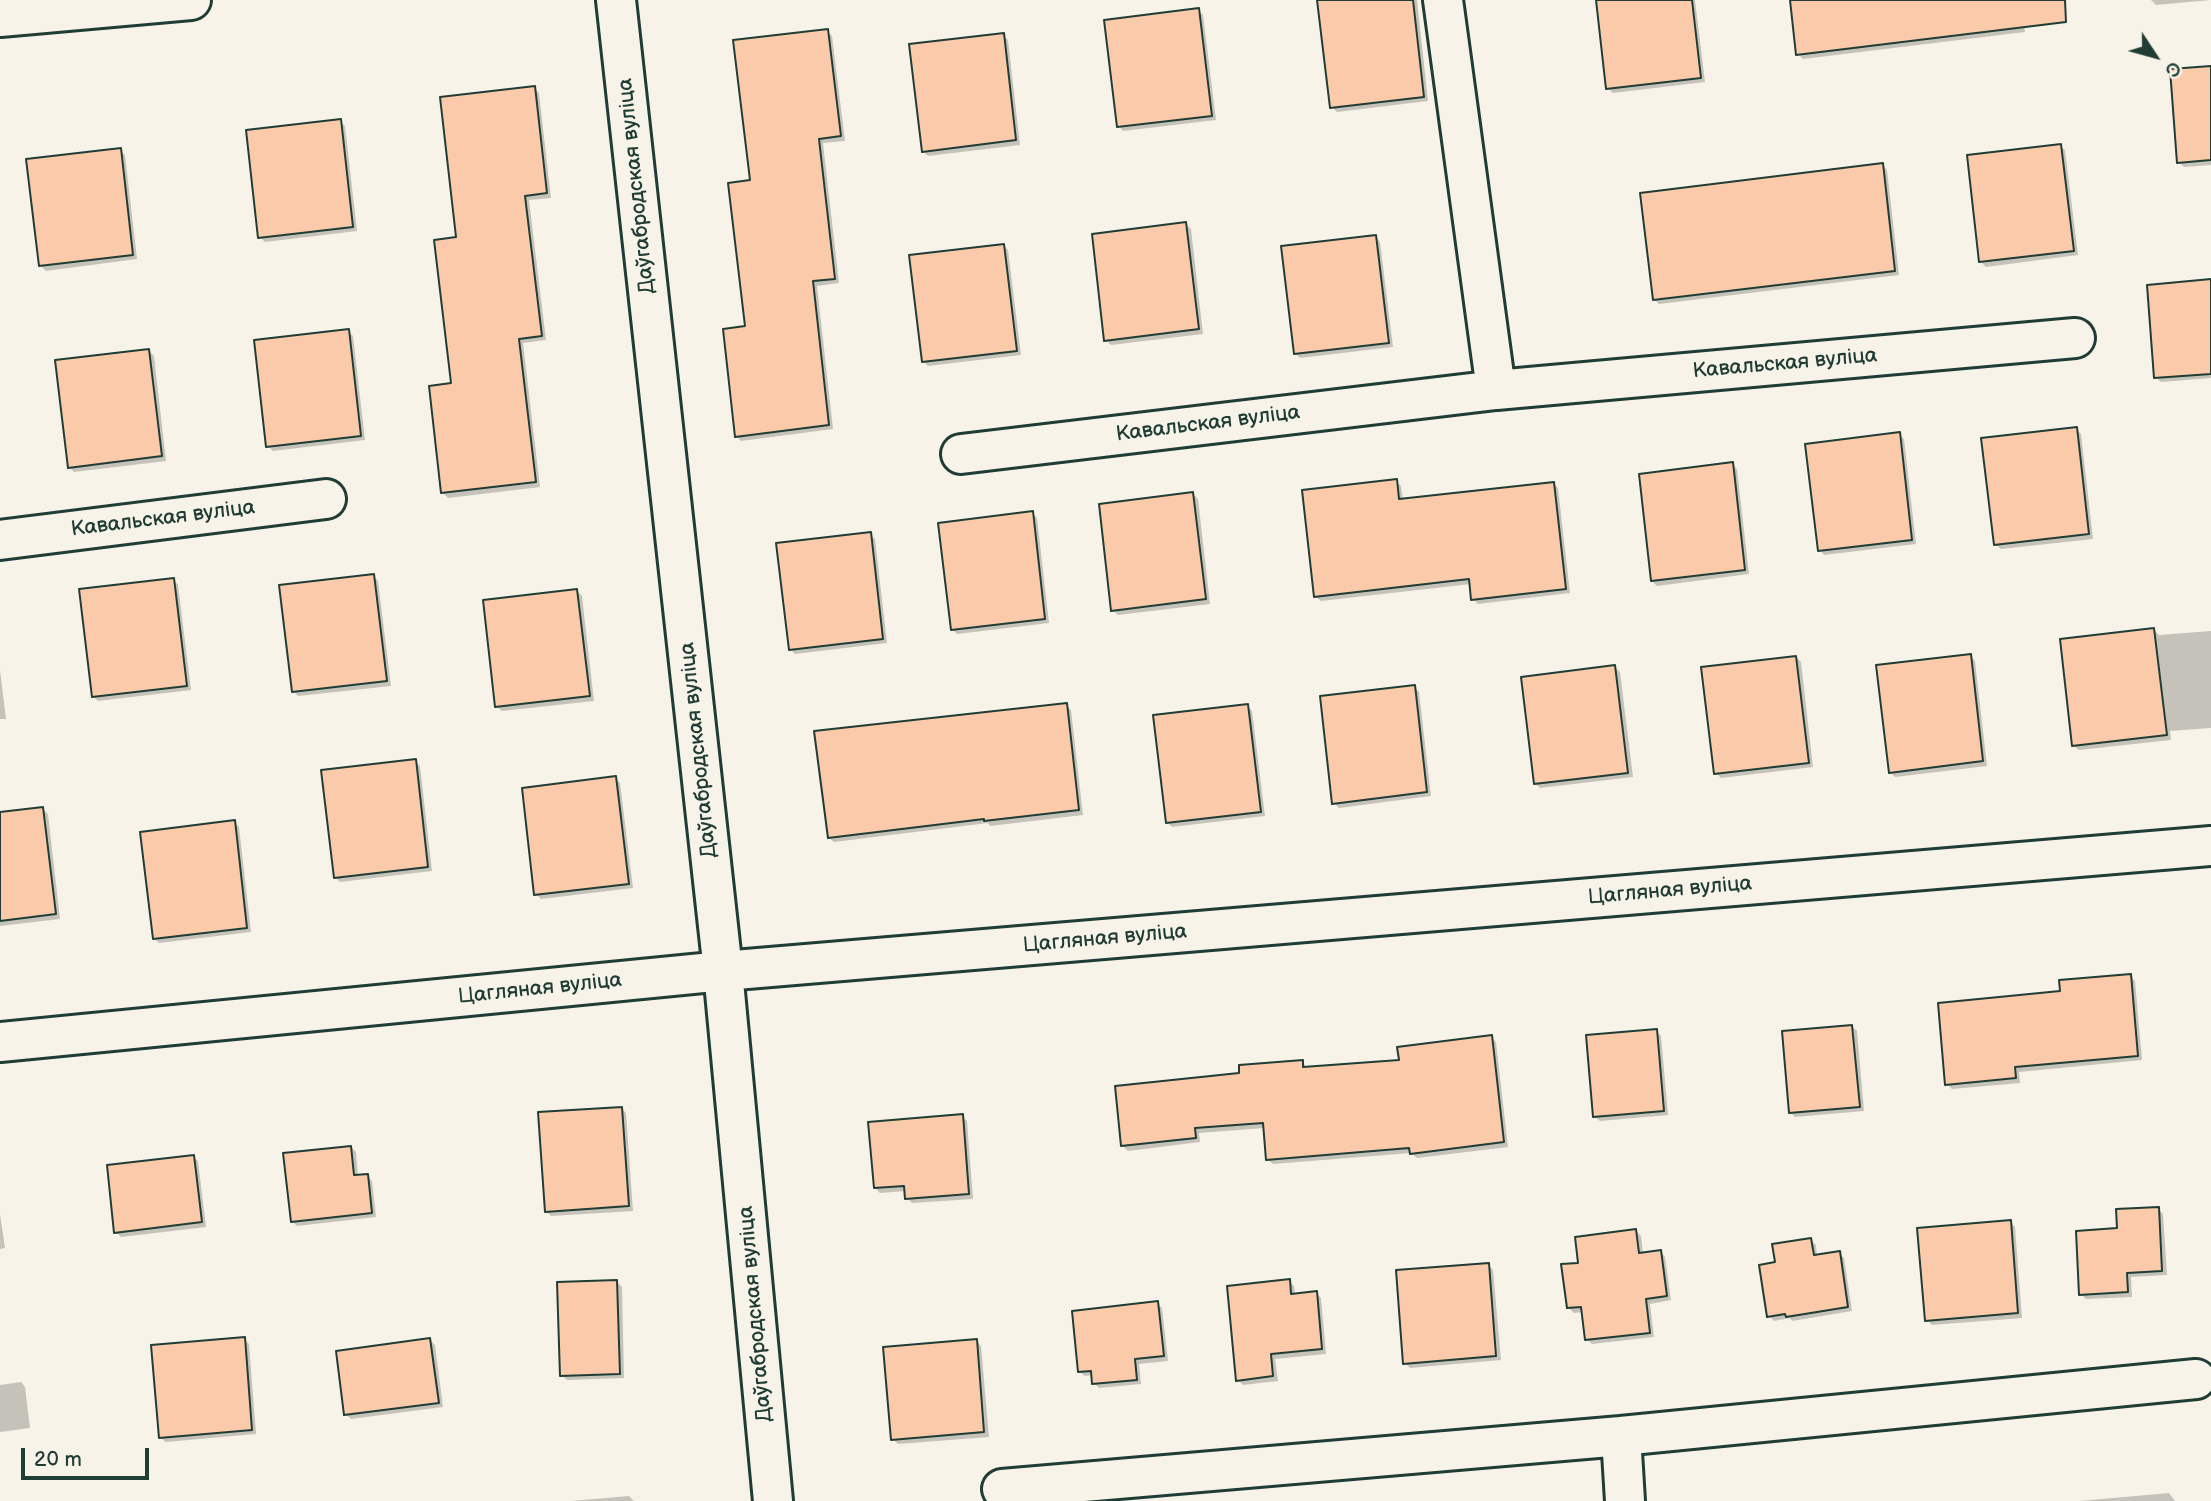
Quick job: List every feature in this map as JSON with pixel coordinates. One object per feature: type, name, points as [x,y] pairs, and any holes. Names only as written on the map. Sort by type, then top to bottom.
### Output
[{"type":"street","points":[[0,17],[191,0]]},
{"type":"street","name":"Даўгабродская вуліца","points":[[616,0],[723,971],[773,1501]]},
{"type":"street","points":[[1443,0],[1496,390]]},
{"type":"street","name":"Кавальская вуліца","points":[[961,454],[1496,390],[2075,338]]},
{"type":"street","name":"Кавальская вуліца","points":[[0,540],[326,499]]},
{"type":"street","name":"Цагляная вуліца","points":[[0,1042],[723,971],[2211,846]]},
{"type":"street","points":[[1002,1489],[1621,1436],[2196,1379]]},
{"type":"street","points":[[1621,1436],[1625,1501]]},
{"type":"building","points":[[1317,0],[1413,0],[1424,97],[1330,108]]},
{"type":"building","points":[[1596,0],[1692,0],[1701,78],[1606,89]]},
{"type":"building","points":[[1790,0],[2065,0],[2066,22],[1796,55]]},
{"type":"building","points":[[1199,8],[1212,116],[1117,127],[1104,20]]},
{"type":"building","points":[[828,29],[841,136],[819,139],[835,279],[813,281],[829,425],[735,437],[723,329],[745,326],[728,183],[750,180],[733,40]]},
{"type":"building","points":[[1004,33],[1016,140],[922,152],[909,44]]},
{"type":"building","points":[[2211,66],[2211,160],[2177,163],[2170,69]]},
{"type":"building","points":[[535,86],[547,193],[525,196],[542,336],[519,339],[536,482],[441,493],[429,386],[451,383],[434,240],[456,237],[440,97]]},
{"type":"building","points":[[341,119],[353,227],[258,238],[246,130]]},
{"type":"building","points":[[2061,144],[2074,251],[1979,262],[1967,155]]},
{"type":"building","points":[[121,148],[133,255],[39,266],[26,159]]},
{"type":"building","points":[[1883,163],[1895,271],[1653,300],[1640,193]]},
{"type":"building","points":[[1186,222],[1199,329],[1104,341],[1092,234]]},
{"type":"building","points":[[1376,235],[1389,343],[1294,354],[1281,246]]},
{"type":"building","points":[[1004,244],[1017,351],[922,362],[909,255]]},
{"type":"building","points":[[2211,279],[2211,374],[2154,378],[2147,285]]},
{"type":"building","points":[[349,329],[361,436],[266,447],[254,340]]},
{"type":"building","points":[[149,349],[162,456],[68,468],[55,360]]},
{"type":"building","points":[[2077,427],[2089,534],[1994,545],[1981,438]]},
{"type":"building","points":[[1900,432],[1912,540],[1818,551],[1805,444]]},
{"type":"building","points":[[1733,462],[1745,570],[1651,581],[1639,474]]},
{"type":"building","points":[[1397,479],[1399,499],[1554,482],[1566,589],[1471,600],[1469,579],[1314,597],[1302,490]]},
{"type":"building","points":[[1193,492],[1206,599],[1111,611],[1099,504]]},
{"type":"building","points":[[1033,511],[1045,619],[951,630],[938,523]]},
{"type":"building","points":[[871,532],[883,639],[789,650],[776,543]]},
{"type":"building","points":[[374,574],[387,681],[292,692],[279,585]]},
{"type":"building","points":[[174,578],[187,686],[92,697],[79,589]]},
{"type":"building","points":[[577,589],[590,696],[495,707],[483,600]]},
{"type":"building","points":[[2154,628],[2167,735],[2072,746],[2060,639]]},
{"type":"building","points":[[1971,654],[1983,761],[1889,773],[1876,665]]},
{"type":"building","points":[[1796,656],[1809,763],[1714,774],[1701,667]]},
{"type":"building","points":[[1615,665],[1628,773],[1534,784],[1521,677]]},
{"type":"building","points":[[1415,685],[1427,792],[1332,804],[1320,696]]},
{"type":"building","points":[[1067,703],[1079,810],[828,838],[814,731]]},
{"type":"building","points":[[1248,704],[1261,812],[1166,823],[1153,715]]},
{"type":"building","points":[[416,759],[428,867],[334,878],[321,770]]},
{"type":"building","points":[[616,776],[629,884],[534,895],[522,788]]},
{"type":"building","points":[[43,807],[56,914],[0,921],[0,812]]},
{"type":"building","points":[[235,820],[247,928],[153,939],[140,832]]},
{"type":"building","points":[[2131,974],[2138,1056],[2015,1067],[2016,1078],[1945,1085],[1938,1003],[2060,991],[2059,980]]},
{"type":"building","points":[[1852,1025],[1860,1107],[1789,1113],[1782,1031]]},
{"type":"building","points":[[1657,1029],[1664,1111],[1593,1117],[1586,1035]]},
{"type":"building","points":[[1492,1035],[1504,1142],[1410,1154],[1409,1148],[1266,1160],[1263,1123],[1195,1128],[1196,1138],[1121,1146],[1115,1086],[1239,1073],[1239,1065],[1303,1060],[1303,1067],[1399,1060],[1397,1047]]},
{"type":"building","points":[[622,1107],[629,1206],[545,1212],[538,1112]]},
{"type":"building","points":[[963,1114],[969,1194],[905,1199],[904,1186],[874,1188],[868,1122]]},
{"type":"building","points":[[351,1146],[354,1175],[368,1174],[372,1213],[291,1222],[283,1153]]},
{"type":"building","points":[[194,1155],[202,1222],[114,1233],[107,1165]]},
{"type":"building","points":[[2159,1207],[2162,1271],[2127,1273],[2128,1292],[2079,1295],[2076,1231],[2117,1228],[2116,1209]]},
{"type":"building","points":[[2011,1220],[2018,1313],[1925,1321],[1917,1228]]},
{"type":"building","points":[[1636,1229],[1639,1253],[1661,1250],[1667,1296],[1646,1299],[1650,1333],[1585,1340],[1581,1307],[1567,1308],[1561,1264],[1578,1263],[1575,1237]]},
{"type":"building","points":[[1811,1238],[1814,1255],[1840,1251],[1848,1307],[1786,1317],[1785,1314],[1767,1317],[1759,1265],[1775,1262],[1772,1244]]},
{"type":"building","points":[[1489,1263],[1496,1356],[1403,1364],[1396,1270]]},
{"type":"building","points":[[1290,1279],[1291,1294],[1317,1291],[1322,1349],[1271,1354],[1273,1376],[1236,1381],[1227,1286]]},
{"type":"building","points":[[617,1280],[620,1374],[560,1376],[557,1282]]},
{"type":"building","points":[[1158,1301],[1164,1356],[1135,1359],[1137,1380],[1092,1384],[1091,1371],[1078,1372],[1072,1311]]},
{"type":"building","points":[[245,1337],[252,1430],[159,1438],[151,1345]]},
{"type":"building","points":[[430,1338],[439,1403],[344,1415],[336,1351]]},
{"type":"building","points":[[977,1339],[984,1432],[891,1440],[883,1347]]}]
